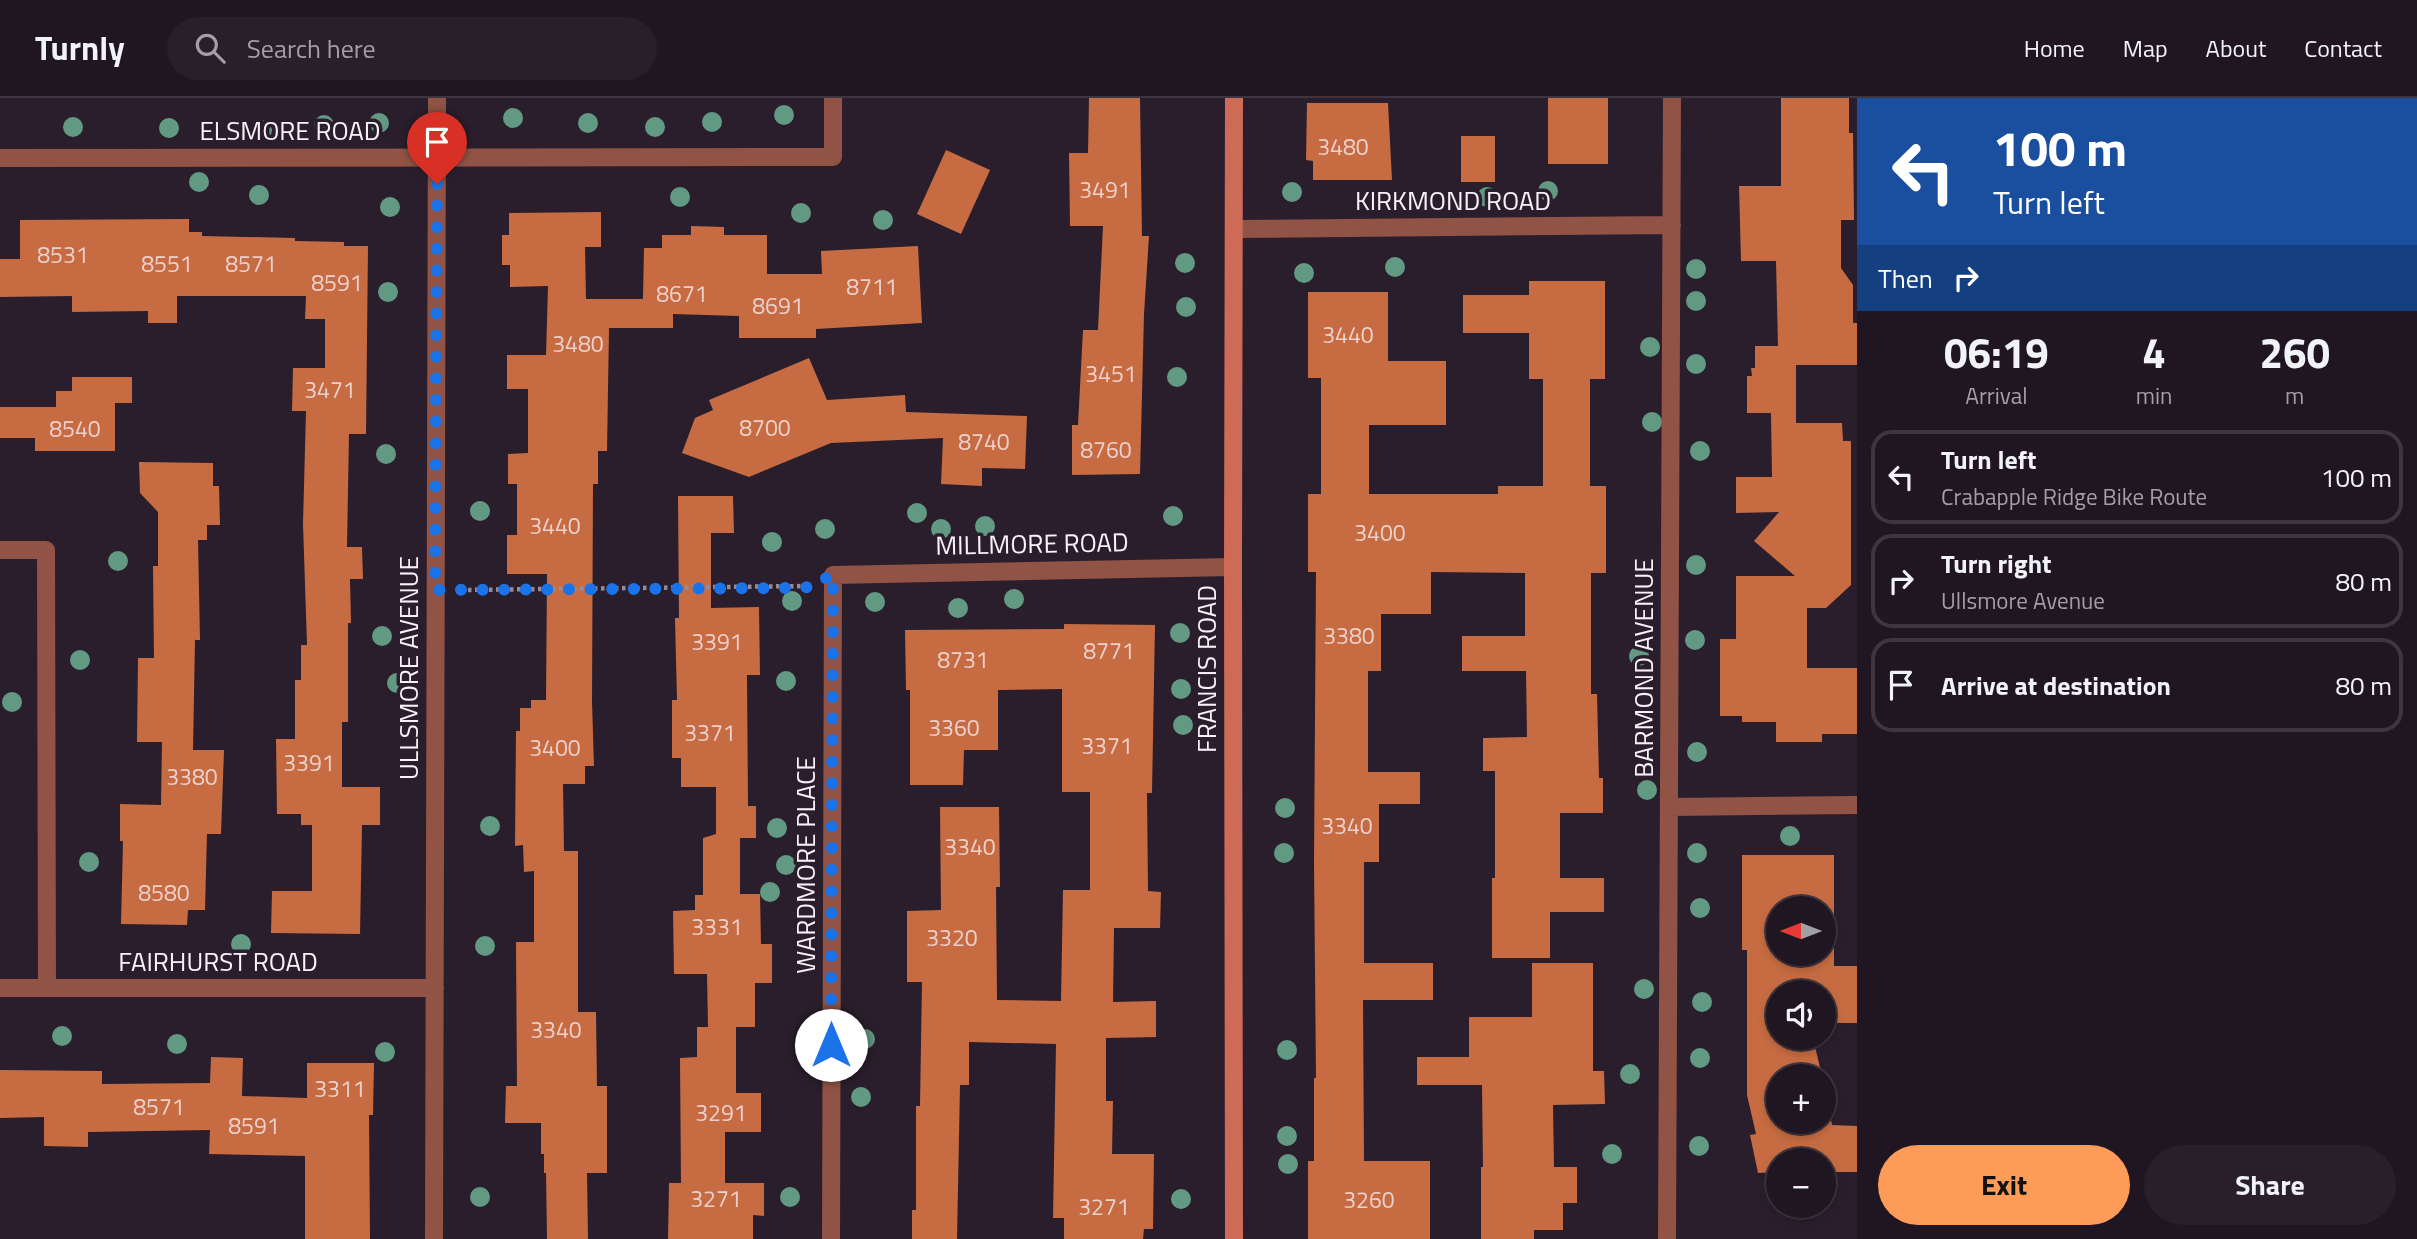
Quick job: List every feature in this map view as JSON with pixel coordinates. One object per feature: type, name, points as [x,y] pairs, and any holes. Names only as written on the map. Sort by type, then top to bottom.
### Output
[{"type":"street","name":"ULLSMORE AVENUE","points":[[434,1239],[437,98]]},
{"type":"street","name":"ELSMORE ROAD","points":[[0,158],[833,157],[833,98]]},
{"type":"street","name":"FRANCIS ROAD","points":[[1234,98],[1234,1239]]},
{"type":"street","name":"BARMOND AVENUE","points":[[1667,1239],[1672,98]]},
{"type":"street","name":"KIRKMOND ROAD","points":[[1234,229],[1672,225]]},
{"type":"street","points":[[0,550],[46,550],[47,988]]},
{"type":"street","name":"MILLMORE ROAD","points":[[833,575],[1233,567]]},
{"type":"street","name":"WARDMORE PLACE","points":[[831,1239],[833,575]]},
{"type":"street","points":[[1670,807],[1857,805]]},
{"type":"street","name":"FAIRHURST ROAD","points":[[0,988],[435,988]]},
{"type":"path","points":[[435,590],[805,588],[833,575]]},
{"type":"building","points":[[1089,98],[1140,98],[1142,236],[1149,236],[1140,474],[1072,475],[1072,425],[1078,425],[1083,330],[1098,330],[1103,226],[1070,226],[1069,153],[1088,153]]},
{"type":"building","points":[[1548,98],[1608,98],[1608,164],[1548,164]]},
{"type":"building","points":[[1781,98],[1849,98],[1849,133],[1853,133],[1854,220],[1841,220],[1841,268],[1853,285],[1857,365],[1796,365],[1796,423],[1842,423],[1843,441],[1851,441],[1851,585],[1826,608],[1807,608],[1807,668],[1857,668],[1857,734],[1822,734],[1822,742],[1776,742],[1776,722],[1742,722],[1742,716],[1720,716],[1720,639],[1736,639],[1736,576],[1795,576],[1754,541],[1779,512],[1736,513],[1736,477],[1772,477],[1771,413],[1747,413],[1747,376],[1752,376],[1751,368],[1755,368],[1755,346],[1778,346],[1776,261],[1741,261],[1739,186],[1781,186]]},
{"type":"building","points":[[1307,103],[1388,103],[1392,180],[1313,180],[1313,161],[1306,160]]},
{"type":"building","points":[[1461,136],[1495,136],[1495,182],[1461,182]]},
{"type":"building","points":[[946,150],[990,170],[961,234],[917,214]]},
{"type":"building","points":[[601,212],[601,247],[585,247],[586,299],[643,299],[644,248],[662,248],[662,235],[691,235],[691,226],[724,227],[724,235],[767,235],[767,274],[822,274],[821,251],[918,246],[922,323],[816,329],[816,338],[739,338],[739,316],[673,314],[673,328],[609,328],[607,451],[598,451],[598,484],[593,484],[594,766],[585,766],[585,784],[563,784],[564,851],[578,851],[578,1012],[596,1012],[597,1086],[607,1086],[607,1173],[587,1173],[588,1239],[547,1239],[546,1173],[544,1154],[541,1154],[541,1123],[505,1123],[506,1086],[517,1086],[516,942],[534,942],[534,871],[524,872],[523,845],[515,846],[516,731],[520,731],[520,708],[531,708],[531,700],[546,700],[547,574],[507,574],[507,535],[517,535],[517,484],[508,484],[508,454],[528,453],[528,389],[507,389],[507,355],[546,355],[548,286],[510,287],[510,265],[502,265],[502,235],[509,235],[509,213]]},
{"type":"building","points":[[189,219],[189,232],[202,232],[202,236],[295,238],[295,241],[344,242],[344,246],[368,246],[366,434],[349,434],[347,547],[362,547],[363,579],[350,579],[348,722],[342,722],[342,787],[380,787],[380,825],[362,825],[360,934],[271,933],[272,891],[312,891],[312,825],[301,825],[301,814],[277,814],[276,739],[295,739],[295,680],[301,680],[301,645],[307,645],[303,524],[306,411],[292,411],[293,368],[325,368],[325,319],[305,319],[306,296],[177,296],[177,323],[148,323],[148,311],[72,312],[72,296],[0,297],[0,259],[20,259],[20,220]]},
{"type":"building","points":[[1529,281],[1605,281],[1605,379],[1590,379],[1590,486],[1606,486],[1606,573],[1591,573],[1591,694],[1597,694],[1599,778],[1603,778],[1603,813],[1560,813],[1560,878],[1604,878],[1604,912],[1550,912],[1550,958],[1492,958],[1495,771],[1483,771],[1483,738],[1527,737],[1526,671],[1462,671],[1462,636],[1525,636],[1525,573],[1431,572],[1431,614],[1381,614],[1381,671],[1368,671],[1368,772],[1420,772],[1420,804],[1379,804],[1379,862],[1364,862],[1364,963],[1433,963],[1433,1000],[1363,1000],[1364,1161],[1430,1161],[1430,1239],[1308,1239],[1308,1161],[1314,1161],[1316,1078],[1316,572],[1308,572],[1308,494],[1321,494],[1321,378],[1308,378],[1308,292],[1388,292],[1388,361],[1446,361],[1446,425],[1369,425],[1369,494],[1498,494],[1498,486],[1543,486],[1543,379],[1529,379],[1529,333],[1463,333],[1463,295],[1529,295]]},
{"type":"building","points":[[809,358],[827,400],[905,395],[906,412],[1027,416],[1025,469],[982,468],[982,486],[941,484],[943,438],[831,443],[749,477],[682,453],[695,418],[713,410],[709,400]]},
{"type":"building","points":[[72,377],[132,377],[132,403],[115,403],[115,451],[35,451],[35,438],[0,438],[0,407],[56,407],[56,391],[72,391]]},
{"type":"building","points":[[139,462],[213,463],[213,486],[219,486],[220,525],[207,525],[207,540],[198,540],[200,640],[195,640],[193,750],[224,750],[221,834],[207,834],[205,910],[188,910],[187,925],[121,924],[123,841],[120,841],[120,804],[161,805],[162,742],[137,742],[138,658],[154,658],[153,566],[158,566],[158,512],[140,493]]},
{"type":"building","points":[[678,496],[733,496],[734,533],[711,533],[711,608],[759,607],[760,675],[747,675],[748,806],[756,806],[756,838],[740,838],[740,894],[760,894],[761,944],[772,944],[772,983],[755,983],[755,1027],[736,1027],[736,1093],[761,1093],[761,1132],[725,1132],[725,1183],[764,1183],[764,1216],[753,1215],[753,1239],[668,1239],[669,1183],[681,1183],[680,1058],[697,1057],[697,1027],[708,1027],[707,974],[674,974],[673,911],[695,910],[695,895],[703,895],[703,838],[716,834],[716,787],[681,787],[681,758],[672,758],[672,700],[677,700],[675,618],[679,618]]},
{"type":"building","points":[[1064,624],[1155,625],[1152,793],[1147,793],[1148,891],[1161,892],[1160,928],[1114,928],[1113,1002],[1156,1001],[1156,1037],[1106,1038],[1106,1101],[1113,1101],[1112,1154],[1154,1154],[1153,1229],[1144,1229],[1143,1239],[1064,1239],[1064,1218],[1053,1218],[1056,1044],[969,1042],[969,1085],[960,1085],[957,1239],[912,1239],[912,1210],[916,1210],[916,1106],[920,1106],[922,982],[907,982],[907,911],[941,910],[940,807],[999,807],[1000,887],[996,887],[997,1000],[1061,1001],[1063,890],[1090,890],[1090,792],[1062,792],[1062,689],[998,690],[998,750],[964,750],[963,785],[910,785],[910,690],[906,690],[905,630],[1064,629]]},
{"type":"building","points":[[1742,855],[1834,855],[1834,896],[1766,896],[1766,966],[1857,966],[1857,1023],[1836,1023],[1836,980],[1766,980],[1766,1050],[1816,1050],[1819,1064],[1766,1064],[1766,1134],[1836,1134],[1836,1125],[1857,1126],[1857,1172],[1836,1172],[1836,1148],[1766,1148],[1766,1173],[1758,1173],[1750,1135],[1756,1134],[1747,1095],[1747,950],[1742,950]]},
{"type":"building","points":[[1532,963],[1593,963],[1593,1071],[1604,1071],[1605,1104],[1553,1105],[1554,1167],[1577,1167],[1577,1203],[1563,1203],[1563,1230],[1534,1230],[1534,1239],[1481,1239],[1482,1085],[1417,1085],[1417,1057],[1469,1057],[1469,1017],[1532,1017]]},
{"type":"building","points":[[211,1057],[243,1058],[242,1096],[307,1098],[307,1063],[374,1063],[373,1115],[369,1115],[370,1239],[305,1239],[305,1156],[209,1154],[210,1130],[88,1132],[88,1147],[44,1146],[44,1117],[0,1118],[0,1070],[102,1071],[102,1084],[210,1083]]},
{"type":"route","points":[[437,184],[435,590],[805,588],[833,575],[831,1045]]}]
